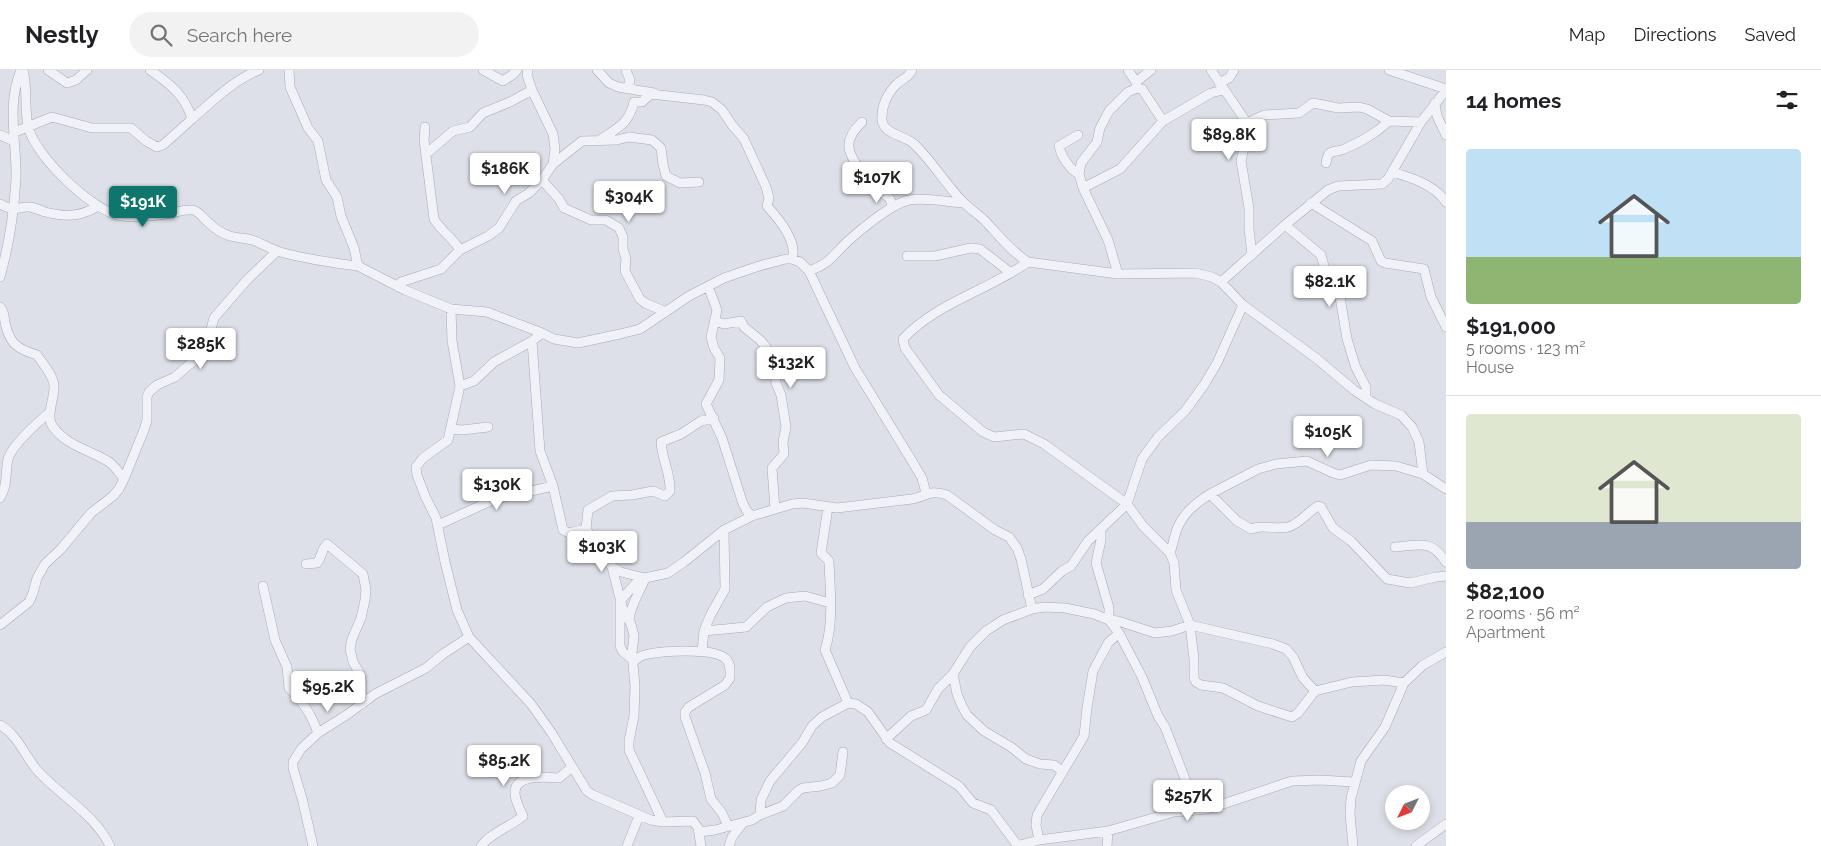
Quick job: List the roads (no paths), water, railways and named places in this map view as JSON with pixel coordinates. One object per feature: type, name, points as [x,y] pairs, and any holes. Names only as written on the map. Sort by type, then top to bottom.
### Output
[{"type":"street","points":[[22,70],[27,95],[28,126],[38,149],[73,187],[111,214],[122,216],[157,216],[194,210],[202,215],[211,225],[228,235],[253,240],[277,251],[312,260],[358,266],[398,287],[451,309],[487,312],[554,339],[578,343],[640,329],[689,296],[724,278],[786,259],[800,262],[809,271],[855,368],[922,478],[926,493]]},
{"type":"street","points":[[0,277],[8,249],[13,211],[16,179],[13,101],[15,84],[22,70]]},
{"type":"street","points":[[48,70],[67,83],[76,80],[87,70]]},
{"type":"street","points":[[150,70],[176,89],[190,112],[192,119]]},
{"type":"street","points":[[0,135],[14,137],[28,126],[52,117],[92,128],[131,128],[146,141],[157,147],[163,145],[235,82],[243,76],[259,70]]},
{"type":"street","points":[[289,70],[290,87],[308,128],[318,141],[326,180],[337,197],[341,216],[354,248],[358,266]]},
{"type":"street","points":[[483,70],[503,80],[517,70]]},
{"type":"street","points":[[528,70],[527,75],[532,90],[553,134],[555,149],[553,164]]},
{"type":"street","points":[[597,70],[609,82],[618,87],[704,100],[712,102],[722,110],[744,139],[753,157],[766,187],[769,198],[767,206],[781,223],[793,248],[794,254],[792,259]]},
{"type":"street","points":[[626,70],[630,80],[628,89]]},
{"type":"street","points":[[912,70],[909,76],[898,83],[890,92],[884,103],[882,122],[885,128],[913,143],[964,203],[983,219],[1016,255],[1028,262],[1118,274],[1195,273],[1212,277],[1221,282],[1243,305],[1316,358],[1366,398],[1401,415],[1412,428],[1419,442],[1423,474]]},
{"type":"street","points":[[1128,70],[1137,85],[1145,92],[1150,103],[1163,121]]},
{"type":"street","points":[[1118,274],[1108,240],[1083,188],[1079,174],[1081,163],[1097,142],[1100,128],[1109,111],[1151,70]]},
{"type":"street","points":[[1211,70],[1247,123],[1247,135],[1241,162],[1249,208],[1252,255]]},
{"type":"street","points":[[1083,188],[1120,169],[1163,121],[1221,86],[1234,70]]},
{"type":"street","points":[[1221,282],[1285,224],[1328,190],[1338,186],[1382,184],[1388,179],[1420,122],[1446,89],[1389,70]]},
{"type":"street","points":[[1406,70],[1413,78]]},
{"type":"street","points":[[426,154],[453,131],[470,127],[483,113],[510,102],[532,90]]},
{"type":"street","points":[[600,140],[624,124],[632,112],[634,102],[642,102],[654,93]]},
{"type":"street","points":[[1247,123],[1264,115],[1299,113],[1313,103],[1338,108],[1359,107],[1367,109],[1389,122],[1420,122]]},
{"type":"street","points":[[1435,103],[1437,116],[1446,135]]},
{"type":"street","points":[[862,122],[852,132],[848,143],[849,152],[873,188],[890,199],[892,207]]},
{"type":"street","points":[[1326,163],[1327,156],[1331,152],[1366,139],[1389,122]]},
{"type":"street","points":[[425,127],[426,154],[434,219],[460,250]]},
{"type":"street","points":[[1078,135],[1059,146],[1060,152],[1072,169],[1079,174]]},
{"type":"street","points":[[398,287],[402,282],[441,268],[460,250],[488,236],[499,228],[516,201],[529,194],[553,164],[582,141],[617,140],[629,137],[652,140],[661,148],[666,176],[680,183],[699,182]]},
{"type":"street","points":[[1392,172],[1420,182],[1442,196],[1446,202]]},
{"type":"street","points":[[542,180],[559,199],[564,208],[591,220],[606,220],[619,228],[626,258],[625,271],[640,299],[666,312]]},
{"type":"street","points":[[809,271],[828,262],[848,240],[892,207],[907,200],[964,203]]},
{"type":"street","points":[[1311,203],[1372,241],[1381,261],[1424,269],[1431,297],[1446,327]]},
{"type":"street","points":[[0,204],[13,211],[29,207],[47,212],[76,216],[89,212],[98,206]]},
{"type":"street","points":[[1285,224],[1321,255],[1323,259],[1328,280],[1340,297],[1356,368],[1366,387],[1366,398]]},
{"type":"street","points":[[907,256],[935,256],[971,248],[980,250],[1011,274]]},
{"type":"street","points":[[0,625],[29,602],[44,564],[72,538],[92,512],[114,496],[119,489],[144,430],[147,420],[147,397],[149,392],[157,385],[176,377],[205,351],[214,318],[246,281],[277,251]]},
{"type":"street","points":[[1028,262],[1011,274],[939,311],[910,331],[902,339],[905,348],[939,395],[983,432],[994,437],[1024,434],[1044,444],[1127,504],[1143,526],[1170,553],[1174,563],[1176,590],[1190,625],[1194,678],[1201,684],[1223,688],[1258,706],[1292,717],[1298,713],[1315,690],[1352,682],[1384,680],[1404,683]]},
{"type":"street","points":[[708,286],[717,310],[711,337],[714,348],[720,358],[719,380],[706,404],[722,438],[743,504],[747,512],[752,516]]},
{"type":"street","points":[[1028,595],[1037,592],[1071,566],[1088,541],[1127,504],[1142,459],[1158,437],[1185,411],[1204,385],[1217,363],[1243,305]]},
{"type":"street","points":[[0,306],[3,310],[7,332],[11,341],[22,351],[37,355],[52,379],[54,386],[50,412],[51,425],[58,434],[73,445],[109,462],[124,479]]},
{"type":"street","points":[[451,309],[452,341],[460,386],[451,429],[448,440],[423,458],[416,467],[425,496],[438,525],[457,610],[469,637],[531,704],[587,790],[593,795],[651,820],[663,822],[693,821],[699,832],[701,846]]},
{"type":"street","points":[[715,321],[724,324],[740,321],[766,347],[774,362],[776,383],[781,395],[786,427],[783,442],[784,454],[772,468],[775,509]]},
{"type":"street","points":[[460,386],[474,380],[494,362],[532,341],[542,333]]},
{"type":"street","points":[[532,341],[540,451],[553,486],[563,530],[570,533],[586,529]]},
{"type":"street","points":[[0,498],[6,484],[8,458],[27,433],[50,412]]},
{"type":"street","points":[[663,822],[629,750],[636,686],[633,674],[634,661],[632,653],[634,636],[629,620],[623,610],[612,567],[586,529],[588,510],[612,496],[652,491],[665,496],[670,491],[670,483],[662,454],[661,442],[681,434],[701,422],[714,418]]},
{"type":"street","points":[[451,429],[462,430],[488,427]]},
{"type":"street","points":[[1170,553],[1176,531],[1191,507],[1210,494],[1258,469],[1276,464],[1307,462],[1338,475],[1371,465],[1396,466],[1423,474],[1446,489]]},
{"type":"street","points":[[438,525],[495,499],[553,486]]},
{"type":"street","points":[[634,661],[623,652],[620,646],[620,600],[629,590],[645,578],[668,573],[724,530],[752,516],[803,502],[837,508],[920,498],[926,493],[947,495],[995,530],[1009,537],[1022,559],[1032,609]]},
{"type":"street","points":[[1210,494],[1238,521],[1251,528],[1261,525],[1272,529],[1287,528],[1318,506],[1333,528],[1351,541],[1387,579],[1410,583],[1436,576],[1446,576]]},
{"type":"street","points":[[828,507],[821,553],[829,561],[829,638],[825,650],[838,676],[848,703]]},
{"type":"street","points":[[1102,529],[1096,563],[1109,608],[1109,620],[1119,633],[1142,677],[1158,716],[1165,727],[1192,797],[1202,809]]},
{"type":"street","points":[[702,651],[704,631],[725,589],[724,530]]},
{"type":"street","points":[[306,564],[317,563],[320,560],[322,548],[327,544],[363,574],[366,590],[365,600],[361,618],[352,638],[350,648],[353,662],[360,674],[362,704]]},
{"type":"street","points":[[1395,547],[1422,544],[1436,548],[1446,562]]},
{"type":"street","points":[[612,567],[621,572],[645,578]]},
{"type":"street","points":[[629,620],[630,609],[639,596],[645,578]]},
{"type":"street","points":[[263,586],[274,640],[287,667],[288,688],[304,703],[318,733]]},
{"type":"street","points":[[704,631],[746,627],[768,607],[786,598],[805,596],[830,603]]},
{"type":"street","points":[[886,739],[911,716],[926,710],[938,689],[953,674],[970,647],[986,631],[1003,620],[1032,609],[1044,607],[1065,608],[1094,614],[1155,633],[1172,631],[1190,625],[1273,644],[1286,649],[1293,657],[1304,678],[1315,690]]},
{"type":"street","points":[[1039,840],[1036,825],[1037,815],[1084,736],[1086,708],[1093,671],[1108,643],[1119,633]]},
{"type":"street","points":[[313,846],[293,762],[318,733],[375,694],[426,668],[469,637]]},
{"type":"street","points":[[634,661],[642,655],[702,651],[722,656],[729,664],[730,678],[725,685],[689,707],[685,712],[705,772],[711,798],[730,826]]},
{"type":"street","points":[[1353,846],[1350,814],[1351,798],[1361,761],[1385,727],[1404,683],[1423,665],[1446,652]]},
{"type":"street","points":[[953,674],[957,694],[962,706],[967,715],[984,731],[1011,747],[1026,759],[1040,764],[1054,765],[1063,772]]},
{"type":"street","points":[[760,815],[761,800],[770,781],[802,743],[812,726],[822,717],[848,703],[856,704],[868,712],[886,739],[959,786],[973,803],[991,810],[1017,846],[1039,840],[1108,831],[1174,812],[1208,809],[1292,781],[1354,782]]},
{"type":"street","points":[[0,718],[4,727],[37,770],[92,822],[110,846]]},
{"type":"street","points":[[699,832],[742,823],[783,806],[799,790],[832,783],[840,775],[843,752]]},
{"type":"street","points":[[481,846],[493,834],[523,816],[514,794],[516,786],[521,781],[541,777],[559,778],[572,767]]},
{"type":"street","points":[[627,846],[639,816]]},
{"type":"street","points":[[729,846],[742,823]]},
{"type":"street","points":[[1416,846],[1446,824]]},
{"type":"street","points":[[1107,846],[1108,831]]}]
